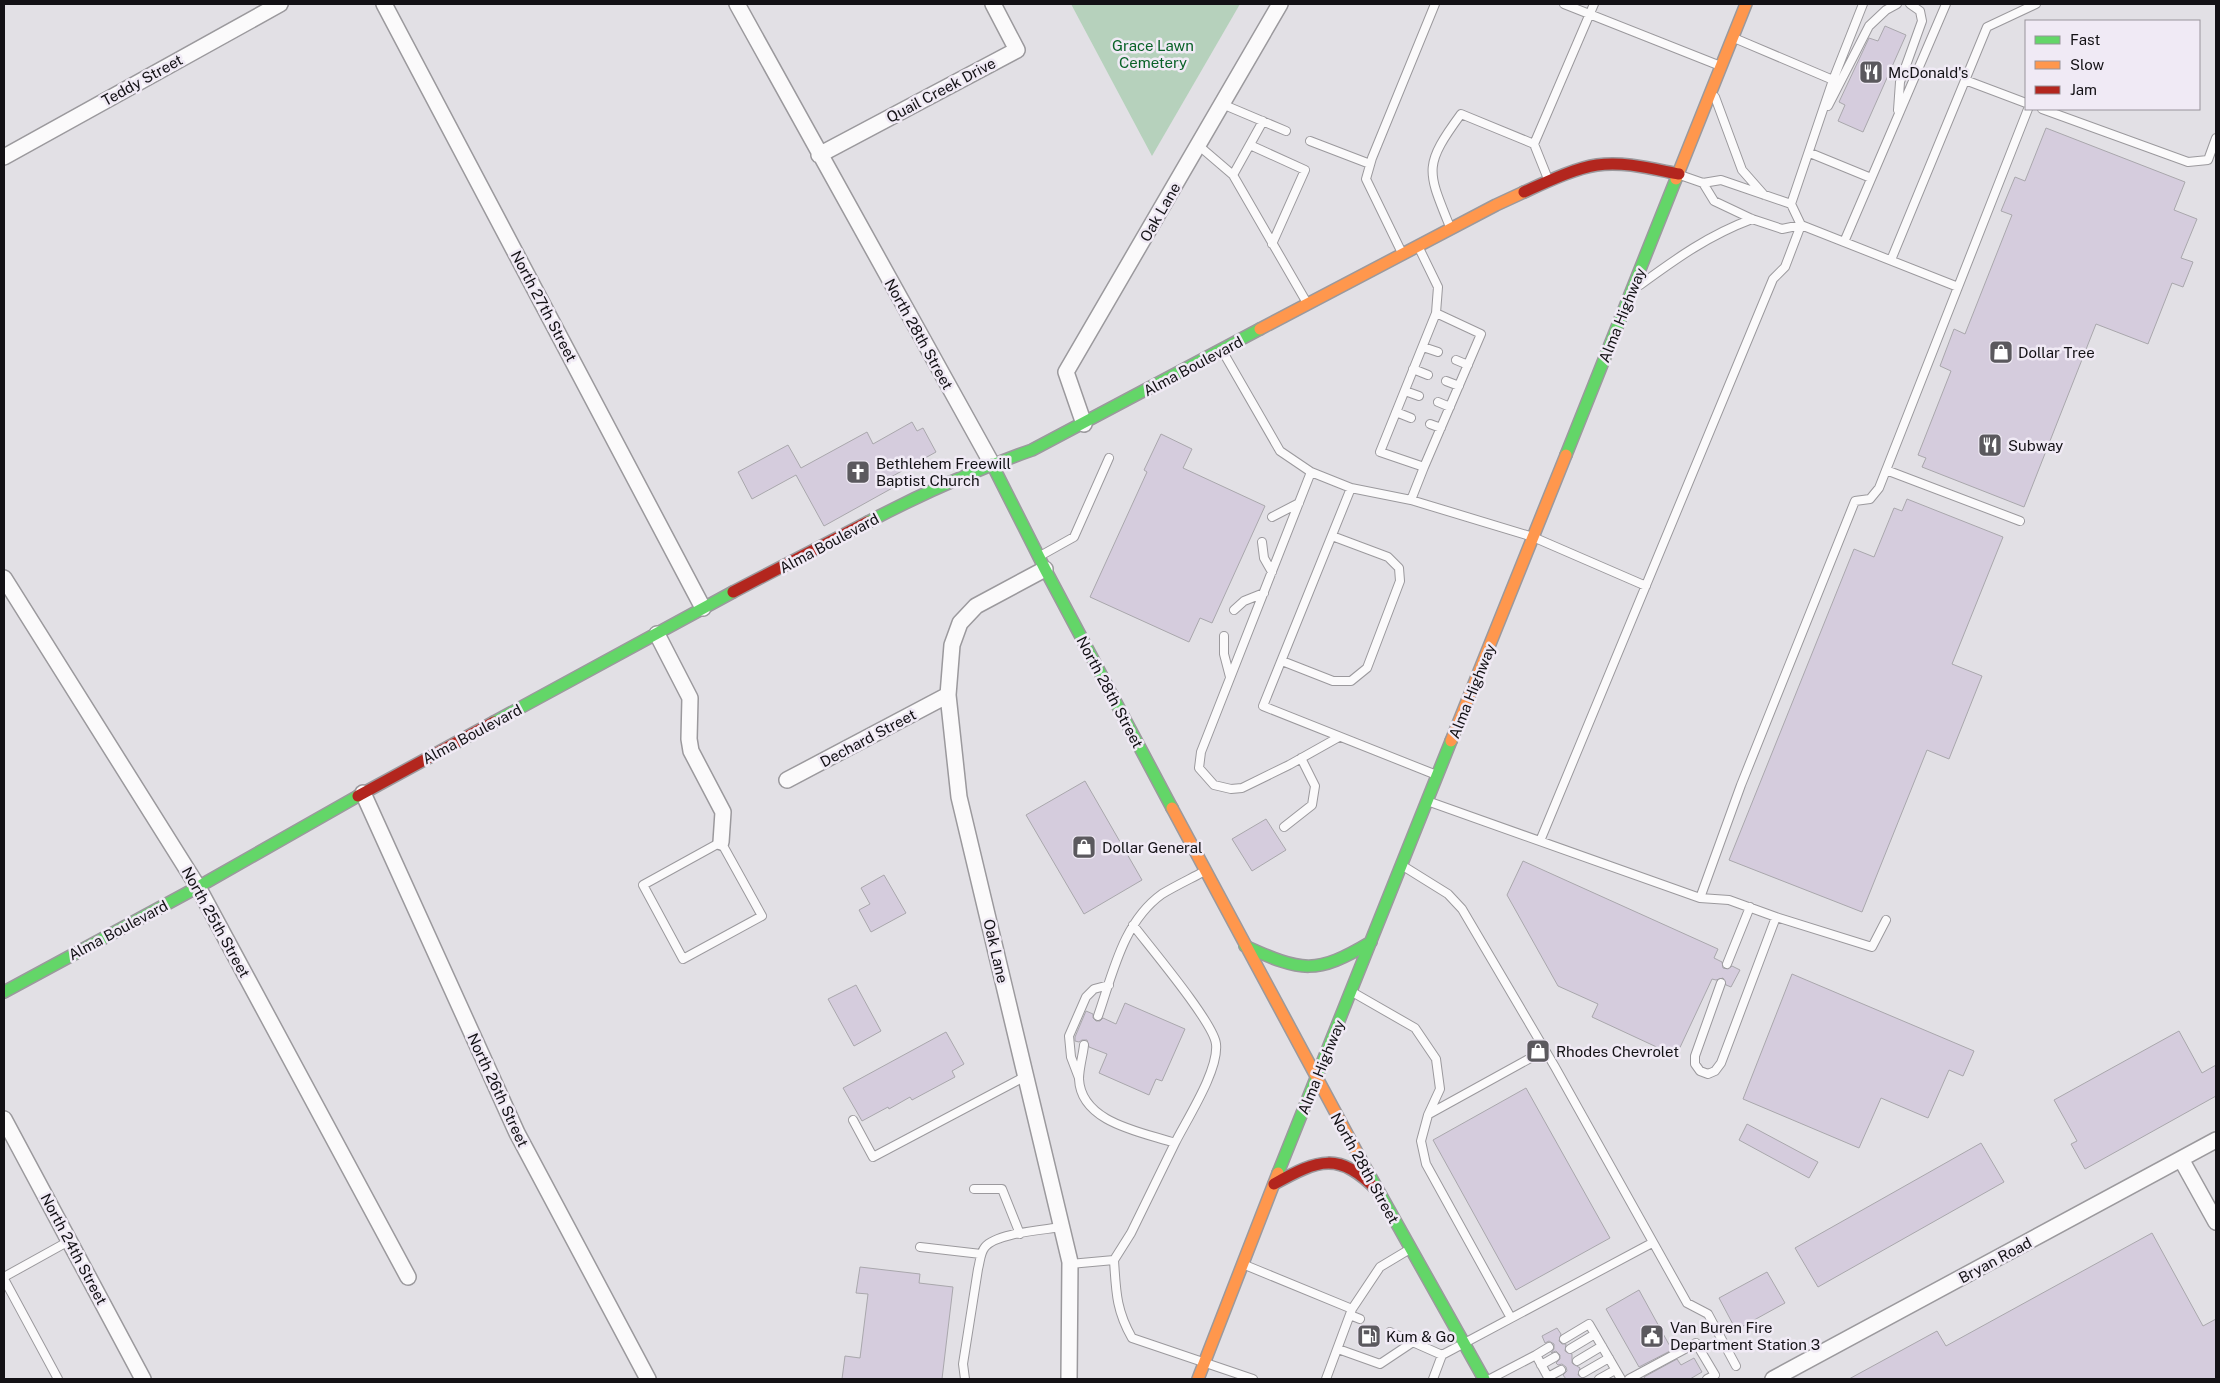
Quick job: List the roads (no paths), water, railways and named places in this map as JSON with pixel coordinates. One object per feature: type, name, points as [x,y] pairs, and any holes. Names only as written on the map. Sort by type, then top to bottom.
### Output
[{"type":"street","name":"Teddy Street","points":[[4,157],[280,4]]},
{"type":"street","name":"North 27th Street","points":[[384,4],[703,608]]},
{"type":"street","name":"North 28th Street","points":[[737,4],[992,464],[1042,563],[1316,1079],[1484,1379]]},
{"type":"street","name":"Quail Creek Drive","points":[[819,155],[1017,50],[993,4]]},
{"type":"street","name":"Oak Lane","points":[[1084,424],[1066,372],[1280,4]]},
{"type":"street","name":"Alma Highway","points":[[1198,1379],[1242,1264],[1679,174],[1745,4]]},
{"type":"street","name":"Alma Boulevard","points":[[4,992],[198,887],[363,793],[703,608],[925,492],[992,464],[1032,450],[1084,424],[1496,205],[1549,181],[1597,165],[1631,165],[1679,174]]},
{"type":"street","name":"Oak Lane","points":[[1042,563],[976,606],[960,623],[952,645],[948,695],[959,797],[1070,1264],[1069,1379]]},
{"type":"street","name":"North 25th Street","points":[[4,578],[198,887],[408,1276]]},
{"type":"street","points":[[657,634],[690,698],[689,739],[692,751],[723,812],[721,842]]},
{"type":"street","name":"Dechard Street","points":[[787,780],[948,695]]},
{"type":"street","name":"North 26th Street","points":[[363,793],[517,1133],[648,1379]]},
{"type":"street","points":[[1245,946],[1296,967],[1314,969],[1343,960],[1371,942]]},
{"type":"street","name":"North 24th Street","points":[[4,1120],[143,1379]]},
{"type":"street","name":"Bryan Road","points":[[1773,1379],[2216,1140]]},
{"type":"street","points":[[2181,1159],[2216,1222]]},
{"type":"street","points":[[1274,1184],[1313,1164],[1338,1163],[1356,1170],[1378,1191]]},
{"type":"lane","points":[[1403,255],[1366,179],[1370,164],[1435,4]]},
{"type":"lane","points":[[1564,4],[1721,66]]},
{"type":"lane","points":[[1549,181],[1534,144],[1594,4]]},
{"type":"lane","points":[[1791,204],[1810,153],[1833,80],[1863,4]]},
{"type":"lane","points":[[1820,120],[1849,69],[1869,26],[1886,10],[1897,4]]},
{"type":"lane","points":[[1897,117],[1900,82],[1922,21],[1920,11],[1910,4]]},
{"type":"lane","points":[[1844,242],[1946,4]]},
{"type":"lane","points":[[1891,260],[1987,26],[2036,4]]},
{"type":"lane","points":[[1732,37],[1833,80]]},
{"type":"lane","points":[[1965,80],[2025,103]]},
{"type":"lane","points":[[1712,88],[1742,170],[1765,196]]},
{"type":"lane","points":[[1222,104],[1286,131]]},
{"type":"lane","points":[[1700,898],[1738,793],[1855,501],[1870,499],[1879,488],[2028,110]]},
{"type":"lane","points":[[2045,110],[2188,162],[2208,160],[2216,163]]},
{"type":"lane","points":[[1451,229],[1433,184],[1431,168],[1441,142],[1461,114],[1534,144]]},
{"type":"lane","points":[[1233,175],[1263,121]]},
{"type":"lane","points":[[2208,160],[2216,138]]},
{"type":"lane","points":[[1310,141],[1370,164]]},
{"type":"lane","points":[[1198,145],[1233,175],[1308,305]]},
{"type":"lane","points":[[1250,145],[1306,170],[1272,244]]},
{"type":"lane","points":[[1810,153],[1871,178]]},
{"type":"lane","points":[[1540,841],[1773,279],[1785,267],[1801,224],[1791,204],[1721,180],[1703,183],[1679,174]]},
{"type":"lane","points":[[1703,183],[1714,201],[1752,219],[1782,229],[1801,224],[1958,287]]},
{"type":"lane","points":[[1631,292],[1694,246],[1728,228],[1752,219]]},
{"type":"lane","points":[[1418,246],[1438,287],[1436,313],[1380,452],[1424,467]]},
{"type":"lane","points":[[1410,500],[1481,334],[1436,313]]},
{"type":"lane","points":[[1422,346],[1438,352]]},
{"type":"lane","points":[[1222,350],[1280,451],[1312,472],[1352,488],[1410,500],[1533,537],[1646,586]]},
{"type":"lane","points":[[1456,360],[1468,365]]},
{"type":"lane","points":[[1413,369],[1428,374]]},
{"type":"lane","points":[[1446,381],[1459,386]]},
{"type":"lane","points":[[1405,391],[1419,396]]},
{"type":"lane","points":[[1438,402],[1450,407]]},
{"type":"lane","points":[[1396,412],[1411,418]]},
{"type":"lane","points":[[1430,424],[1441,428]]},
{"type":"lane","points":[[1042,563],[1074,537],[1109,458]]},
{"type":"lane","points":[[1886,470],[2020,521]]},
{"type":"lane","points":[[1312,472],[1200,752],[1199,768],[1214,785],[1231,789],[1242,788],[1339,737]]},
{"type":"lane","points":[[1352,488],[1263,706],[1438,776]]},
{"type":"lane","points":[[1272,517],[1299,504]]},
{"type":"lane","points":[[1282,661],[1333,681],[1351,681],[1368,668],[1400,581],[1399,568],[1388,557],[1332,536]]},
{"type":"lane","points":[[1262,542],[1264,558],[1272,572]]},
{"type":"lane","points":[[1234,610],[1244,601],[1264,593]]},
{"type":"lane","points":[[1224,636],[1224,654],[1230,677]]},
{"type":"lane","points":[[1284,827],[1312,805],[1315,786],[1301,758]]},
{"type":"lane","points":[[1428,801],[1700,898],[1729,900],[1872,947],[1886,920]]},
{"type":"lane","points":[[721,842],[762,916],[683,959],[642,885],[721,842]]},
{"type":"lane","points":[[1402,865],[1448,894],[1462,910],[1545,1050],[1687,1303],[1708,1314],[1736,1366]]},
{"type":"lane","points":[[1098,1016],[1127,934],[1141,913],[1163,894],[1205,871]]},
{"type":"lane","points":[[1728,964],[1750,907]]},
{"type":"lane","points":[[1721,982],[1695,1056],[1695,1064],[1700,1071],[1708,1074],[1715,1071],[1721,1063],[1776,917]]},
{"type":"lane","points":[[1133,925],[1208,1024],[1216,1044],[1215,1060],[1209,1077],[1131,1233],[1114,1260],[1118,1307],[1122,1321],[1132,1338],[1253,1379]]},
{"type":"lane","points":[[1109,985],[1094,989],[1086,997],[1068,1036],[1071,1056],[1085,1097],[1092,1108],[1104,1119],[1175,1143]]},
{"type":"lane","points":[[1351,992],[1415,1028],[1436,1059],[1440,1089],[1428,1114],[1421,1141],[1426,1164],[1512,1318]]},
{"type":"lane","points":[[1079,1080],[1084,1044]]},
{"type":"lane","points":[[1428,1114],[1545,1050]]},
{"type":"lane","points":[[853,1120],[873,1157],[1026,1076]]},
{"type":"lane","points":[[974,1189],[1002,1189],[1020,1234]]},
{"type":"lane","points":[[965,1379],[963,1364],[981,1254],[986,1246],[996,1240],[1020,1234],[1062,1227]]},
{"type":"lane","points":[[58,1379],[4,1278],[69,1241]]},
{"type":"lane","points":[[1433,1379],[1442,1355],[1463,1342],[1652,1243]]},
{"type":"lane","points":[[920,1247],[981,1254]]},
{"type":"lane","points":[[1326,1379],[1351,1312],[1380,1267],[1411,1249]]},
{"type":"lane","points":[[1070,1264],[1114,1260]]},
{"type":"lane","points":[[1242,1264],[1351,1312],[1360,1319]]},
{"type":"lane","points":[[1564,1339],[1589,1324],[1621,1379]]},
{"type":"lane","points":[[1390,1332],[1442,1355]]},
{"type":"lane","points":[[1570,1349],[1595,1334]]},
{"type":"lane","points":[[1338,1349],[1380,1364],[1413,1342]]},
{"type":"lane","points":[[1628,1379],[1696,1343],[1715,1375],[1707,1379]]},
{"type":"lane","points":[[1576,1361],[1602,1346]]},
{"type":"lane","points":[[1490,1379],[1549,1347]]},
{"type":"lane","points":[[1536,1355],[1549,1378],[1561,1370]]},
{"type":"lane","points":[[1541,1365],[1555,1357]]},
{"type":"lane","points":[[1583,1373],[1609,1358]]},
{"type":"lane","points":[[1599,1379],[1615,1370]]},
{"type":"place","name":"McDonald's","points":[[1871,72]]},
{"type":"place","name":"Dollar Tree","points":[[2001,352]]},
{"type":"place","name":"Subway","points":[[1990,445]]},
{"type":"place","name":"Bethlehem Freewill Baptist Church","points":[[858,472]]},
{"type":"place","name":"Dollar General","points":[[1084,847]]},
{"type":"place","name":"Rhodes Chevrolet","points":[[1538,1051]]},
{"type":"place","name":"Kum & Go","points":[[1369,1336]]},
{"type":"place","name":"Van Buren Fire Department Station 3","points":[[1652,1336]]},
{"type":"park label","name":"Grace Lawn Cemetery","points":[[1153,54]]}]
